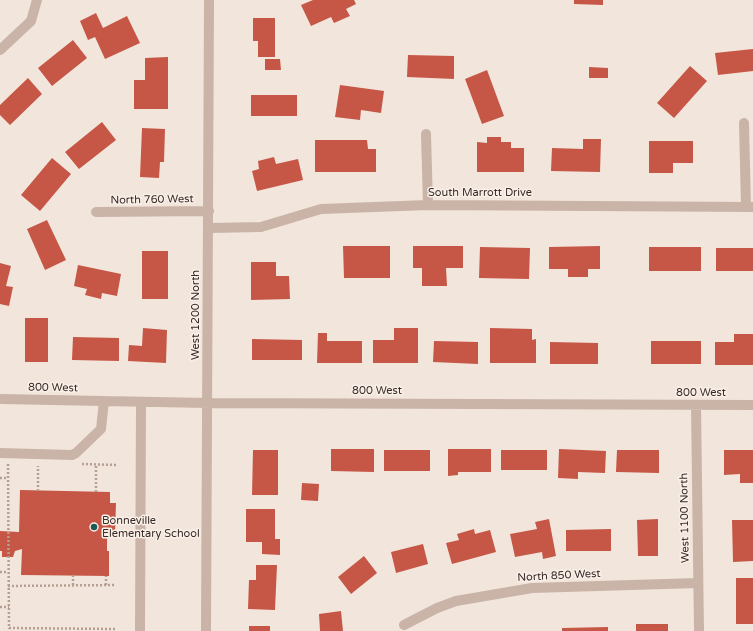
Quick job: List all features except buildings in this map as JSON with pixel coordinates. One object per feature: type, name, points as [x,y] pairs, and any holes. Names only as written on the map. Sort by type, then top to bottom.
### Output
[{"type":"street","points":[[0,50],[31,20],[36,0]]},
{"type":"street","name":"West 1200 North","points":[[206,631],[209,0]]},
{"type":"street","points":[[744,123],[750,207]]},
{"type":"street","points":[[426,134],[428,205]]},
{"type":"street","name":"South Marrott Drive","points":[[209,228],[261,227],[321,209],[428,205],[750,207]]},
{"type":"street","name":"North 760 West","points":[[96,212],[209,211]]},
{"type":"street","name":"800 West","points":[[0,399],[208,403],[753,405]]},
{"type":"street","points":[[0,453],[72,455],[101,429],[104,401]]},
{"type":"street","points":[[140,631],[141,402]]},
{"type":"street","name":"West 1100 North","points":[[696,405],[699,631]]},
{"type":"street","name":"North 850 West","points":[[404,625],[437,608],[456,601],[532,588],[698,583]]},
{"type":"path","points":[[8,464],[9,628],[116,629]]},
{"type":"path","points":[[38,464],[38,491]]},
{"type":"path","points":[[80,464],[117,465]]},
{"type":"path","points":[[96,465],[96,492]]},
{"type":"path","points":[[0,478],[8,478]]},
{"type":"path","points":[[0,572],[8,572]]},
{"type":"path","points":[[73,576],[73,585]]},
{"type":"path","points":[[106,576],[106,585]]},
{"type":"path","points":[[8,586],[116,585]]},
{"type":"path","points":[[0,607],[9,607]]},
{"type":"place","name":"Bonneville Elementary School","points":[[94,527]]}]
